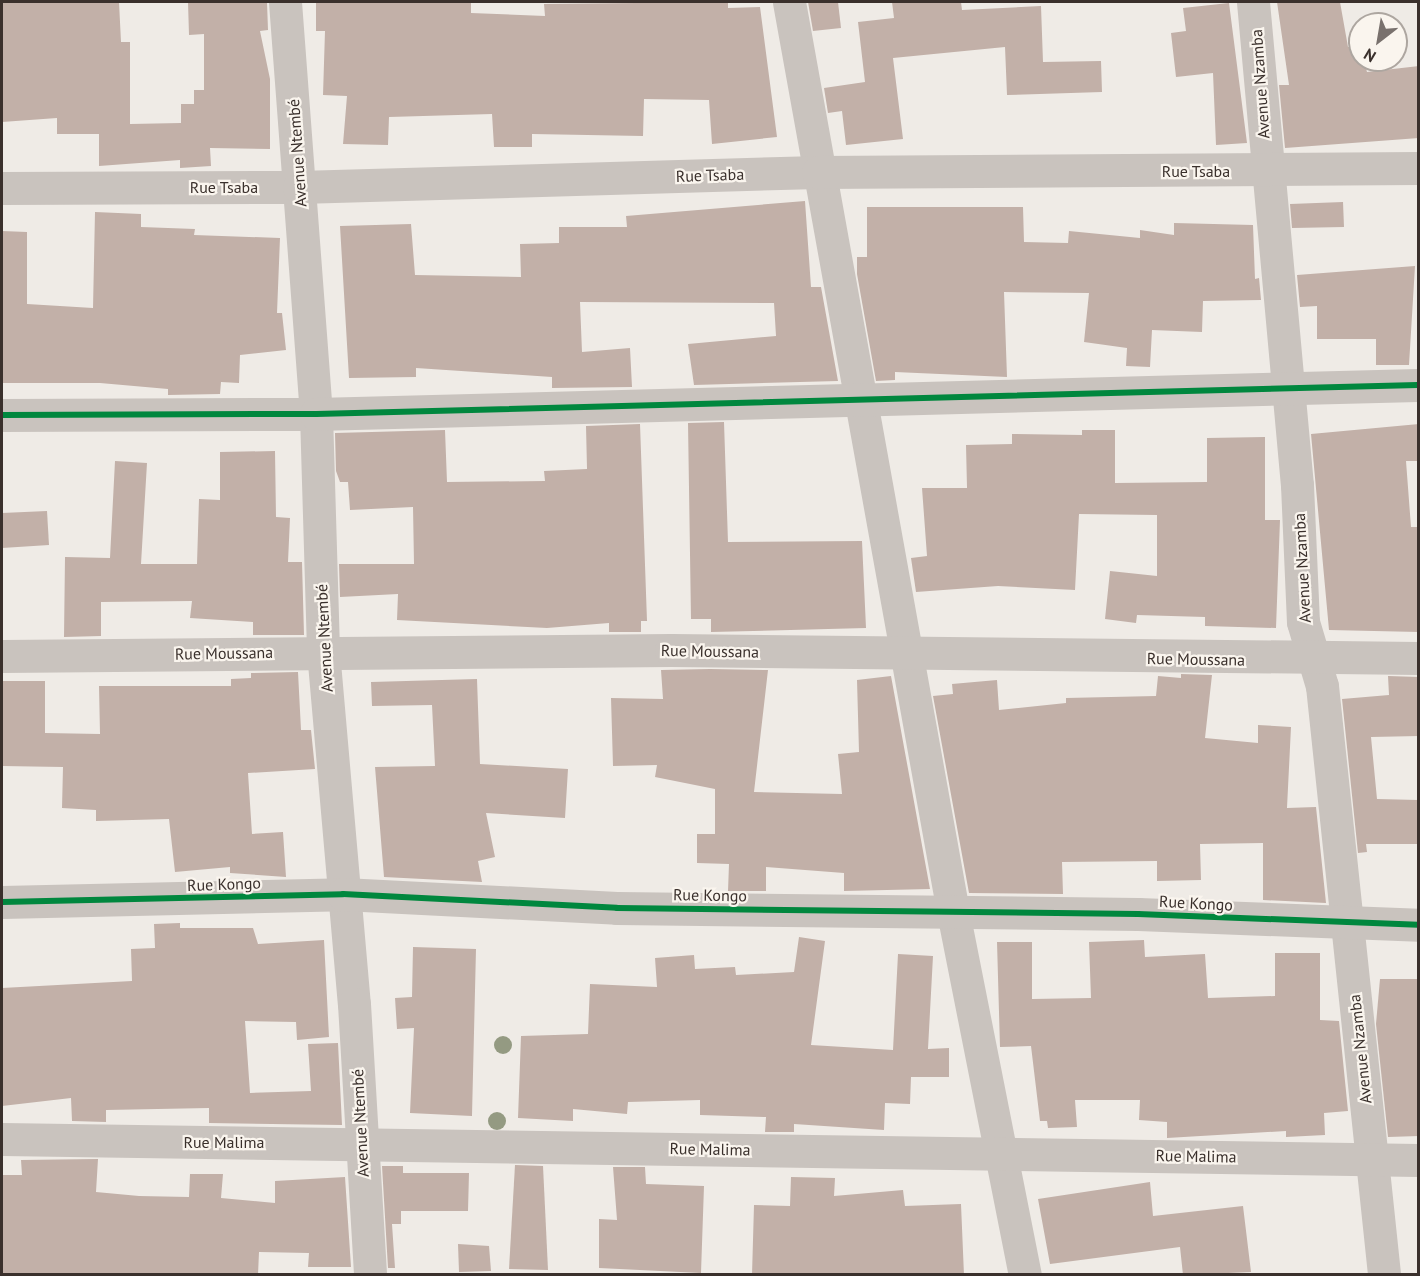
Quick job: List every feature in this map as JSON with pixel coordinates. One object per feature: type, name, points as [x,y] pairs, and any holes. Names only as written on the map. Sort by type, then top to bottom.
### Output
[{"type":"street","name":"Avenue Ntembé","points":[[285,2],[316,414],[323,651],[370,1275]]},
{"type":"street","points":[[789,2],[818,171],[909,656],[953,912],[1003,1150],[1025,1275]]},
{"type":"street","name":"Avenue Nzamba","points":[[1253,2],[1266,171],[1288,387],[1303,622],[1316,660],[1384,1275]]},
{"type":"street","name":"Rue Tsaba","points":[[2,188],[299,187],[818,171],[1266,171],[1419,168]]},
{"type":"street","points":[[2,416],[316,414],[862,396],[1419,386]]},
{"type":"street","name":"Rue Moussana","points":[[2,656],[323,651],[1316,660],[1419,658]]},
{"type":"street","name":"Rue Kongo","points":[[2,902],[343,894],[618,908],[953,912],[1419,925]]},
{"type":"street","name":"Rue Malima","points":[[2,1139],[1003,1150],[1419,1160]]},
{"type":"building","points":[[2,2],[119,2],[121,42],[130,42],[130,124],[181,123],[181,104],[194,104],[194,90],[204,90],[204,34],[189,35],[188,2],[267,2],[268,30],[260,31],[270,79],[270,149],[210,148],[211,166],[180,168],[180,160],[99,166],[99,134],[57,134],[57,118],[2,122]]},
{"type":"building","points":[[316,2],[471,2],[471,13],[545,16],[544,4],[728,2],[728,8],[760,7],[777,137],[712,144],[709,100],[644,99],[643,136],[532,134],[532,147],[494,147],[492,114],[389,117],[388,145],[343,144],[347,96],[323,95],[325,31],[316,31]]},
{"type":"building","points":[[808,2],[838,2],[841,28],[813,31]]},
{"type":"building","points":[[892,2],[961,2],[962,10],[1041,6],[1043,62],[1101,61],[1102,92],[1007,95],[1005,47],[893,58],[903,139],[846,145],[842,111],[828,113],[824,88],[865,82],[858,22],[894,18]]},
{"type":"building","points":[[1277,2],[1340,2],[1348,47],[1348,72],[1408,72],[1408,67],[1419,66],[1419,138],[1285,148],[1279,85],[1289,85]]},
{"type":"building","points":[[1229,3],[1247,143],[1216,145],[1213,73],[1176,77],[1171,33],[1186,31],[1183,8]]},
{"type":"building","points":[[805,201],[811,287],[821,287],[838,381],[694,385],[688,344],[776,336],[774,303],[580,302],[582,352],[630,348],[632,387],[552,388],[552,377],[416,368],[416,377],[349,378],[340,226],[411,224],[415,275],[521,277],[520,244],[559,243],[559,227],[627,227],[626,216]]},
{"type":"building","points":[[1343,202],[1344,227],[1292,228],[1290,204]]},
{"type":"building","points":[[867,207],[1023,207],[1024,242],[1068,243],[1069,231],[1140,238],[1140,230],[1174,235],[1174,223],[1253,225],[1255,279],[1259,278],[1261,300],[1203,301],[1202,332],[1152,330],[1150,367],[1126,366],[1127,348],[1084,342],[1089,293],[1004,292],[1007,377],[895,372],[895,380],[876,381],[857,274],[857,257],[867,257]]},
{"type":"building","points":[[95,212],[141,214],[141,227],[195,229],[194,235],[280,238],[277,313],[282,313],[286,350],[240,355],[239,383],[221,382],[220,394],[168,395],[168,389],[100,383],[2,383],[2,231],[27,232],[27,304],[93,308]]},
{"type":"building","points":[[1415,266],[1409,365],[1376,365],[1376,339],[1317,339],[1317,306],[1300,307],[1297,275]]},
{"type":"building","points":[[724,422],[728,542],[862,541],[866,628],[711,632],[711,619],[691,619],[688,423]]},
{"type":"building","points":[[640,424],[647,621],[641,621],[641,632],[609,632],[609,623],[547,628],[397,620],[398,594],[340,597],[339,564],[414,564],[413,507],[350,510],[348,482],[340,482],[336,471],[335,433],[445,430],[447,482],[545,481],[544,471],[587,469],[586,426]]},
{"type":"building","points":[[1419,424],[1419,461],[1406,461],[1411,527],[1419,527],[1419,632],[1329,630],[1311,434]]},
{"type":"building","points":[[1082,430],[1115,430],[1115,483],[1207,482],[1207,438],[1265,437],[1265,520],[1280,520],[1276,628],[1205,626],[1205,617],[1137,615],[1136,623],[1105,619],[1110,571],[1157,576],[1157,515],[1079,514],[1075,590],[998,586],[916,592],[911,558],[927,556],[922,488],[967,488],[966,445],[1012,444],[1012,434],[1082,435]]},
{"type":"building","points":[[275,451],[276,517],[290,518],[288,562],[302,562],[304,635],[253,635],[253,622],[190,618],[192,601],[101,602],[101,636],[64,637],[65,557],[110,558],[115,461],[147,463],[141,564],[197,564],[199,499],[220,500],[220,452]]},
{"type":"building","points":[[47,511],[49,545],[2,548],[2,513]]},
{"type":"building","points":[[661,670],[768,670],[754,792],[842,794],[838,754],[859,752],[857,680],[891,676],[930,889],[844,891],[844,873],[766,867],[766,891],[728,891],[729,864],[697,863],[697,834],[715,834],[715,789],[655,777],[657,765],[613,766],[611,698],[663,699]]},
{"type":"building","points":[[298,672],[301,730],[311,730],[315,769],[248,773],[252,834],[283,832],[286,877],[230,873],[230,867],[175,872],[169,819],[96,821],[96,810],[62,808],[63,767],[2,766],[2,681],[45,681],[45,733],[100,734],[99,686],[231,686],[231,679],[251,678],[251,673]]},
{"type":"building","points":[[1181,674],[1212,675],[1205,738],[1258,743],[1258,725],[1291,727],[1287,808],[1316,807],[1326,903],[1263,900],[1263,843],[1200,844],[1201,880],[1157,881],[1157,861],[1062,862],[1063,894],[969,893],[933,696],[953,694],[952,684],[997,680],[999,710],[1066,703],[1066,698],[1156,696],[1158,676],[1181,678]]},
{"type":"building","points":[[1388,676],[1419,677],[1419,736],[1371,737],[1377,799],[1418,800],[1418,844],[1366,844],[1367,852],[1358,853],[1342,699],[1389,695]]},
{"type":"building","points":[[477,679],[480,764],[568,769],[565,818],[486,813],[495,857],[478,861],[482,882],[384,877],[375,767],[435,766],[432,705],[372,706],[371,682]]},
{"type":"building","points":[[180,923],[180,928],[253,928],[258,944],[324,940],[329,1037],[297,1040],[296,1022],[245,1021],[250,1093],[311,1091],[308,1044],[338,1043],[342,1125],[209,1123],[209,1108],[106,1110],[106,1122],[72,1121],[71,1098],[2,1106],[2,988],[132,981],[131,949],[155,948],[154,924]]},
{"type":"building","points":[[799,937],[825,941],[811,1045],[893,1050],[898,954],[933,956],[928,1049],[949,1048],[949,1077],[911,1077],[910,1104],[885,1103],[884,1130],[794,1124],[794,1132],[765,1132],[766,1117],[700,1115],[700,1100],[628,1102],[627,1114],[573,1109],[573,1121],[518,1118],[521,1036],[588,1034],[590,984],[657,987],[655,958],[694,955],[695,969],[735,967],[736,975],[794,972]]},
{"type":"building","points":[[1144,940],[1145,957],[1205,954],[1208,998],[1275,996],[1275,953],[1320,953],[1320,1020],[1339,1021],[1348,1111],[1324,1113],[1325,1135],[1286,1137],[1286,1131],[1167,1138],[1167,1122],[1139,1120],[1140,1100],[1075,1100],[1077,1127],[1048,1128],[1047,1121],[1040,1121],[1031,1046],[1000,1047],[997,942],[1032,942],[1032,999],[1091,998],[1089,942]]},
{"type":"building","points":[[413,947],[476,949],[472,1116],[410,1113],[414,1028],[397,1029],[395,998],[412,997]]},
{"type":"building","points":[[1380,979],[1419,979],[1419,1136],[1388,1137],[1376,1024]]},
{"type":"building","points":[[98,1159],[96,1192],[139,1196],[189,1197],[190,1174],[223,1174],[221,1198],[275,1203],[275,1181],[345,1177],[351,1267],[308,1267],[309,1253],[259,1252],[258,1275],[2,1275],[2,1175],[22,1175],[21,1160]]},
{"type":"building","points":[[515,1165],[543,1166],[548,1270],[509,1269]]},
{"type":"building","points":[[382,1166],[403,1166],[403,1173],[469,1173],[468,1211],[401,1211],[401,1224],[392,1224],[395,1268],[388,1268]]},
{"type":"building","points":[[613,1167],[645,1167],[646,1184],[704,1186],[701,1273],[599,1268],[599,1219],[617,1220]]},
{"type":"building","points":[[791,1177],[835,1178],[834,1196],[903,1190],[905,1206],[961,1204],[964,1275],[752,1275],[754,1205],[790,1206]]},
{"type":"building","points":[[1150,1182],[1153,1216],[1243,1206],[1251,1272],[1183,1275],[1180,1247],[1050,1264],[1038,1199]]},
{"type":"building","points":[[458,1244],[489,1246],[491,1271],[459,1272]]},
{"type":"cycle path","points":[[2,415],[316,414],[1418,385]]},
{"type":"cycle path","points":[[2,902],[343,894],[617,908],[1138,914],[1418,925]]}]
